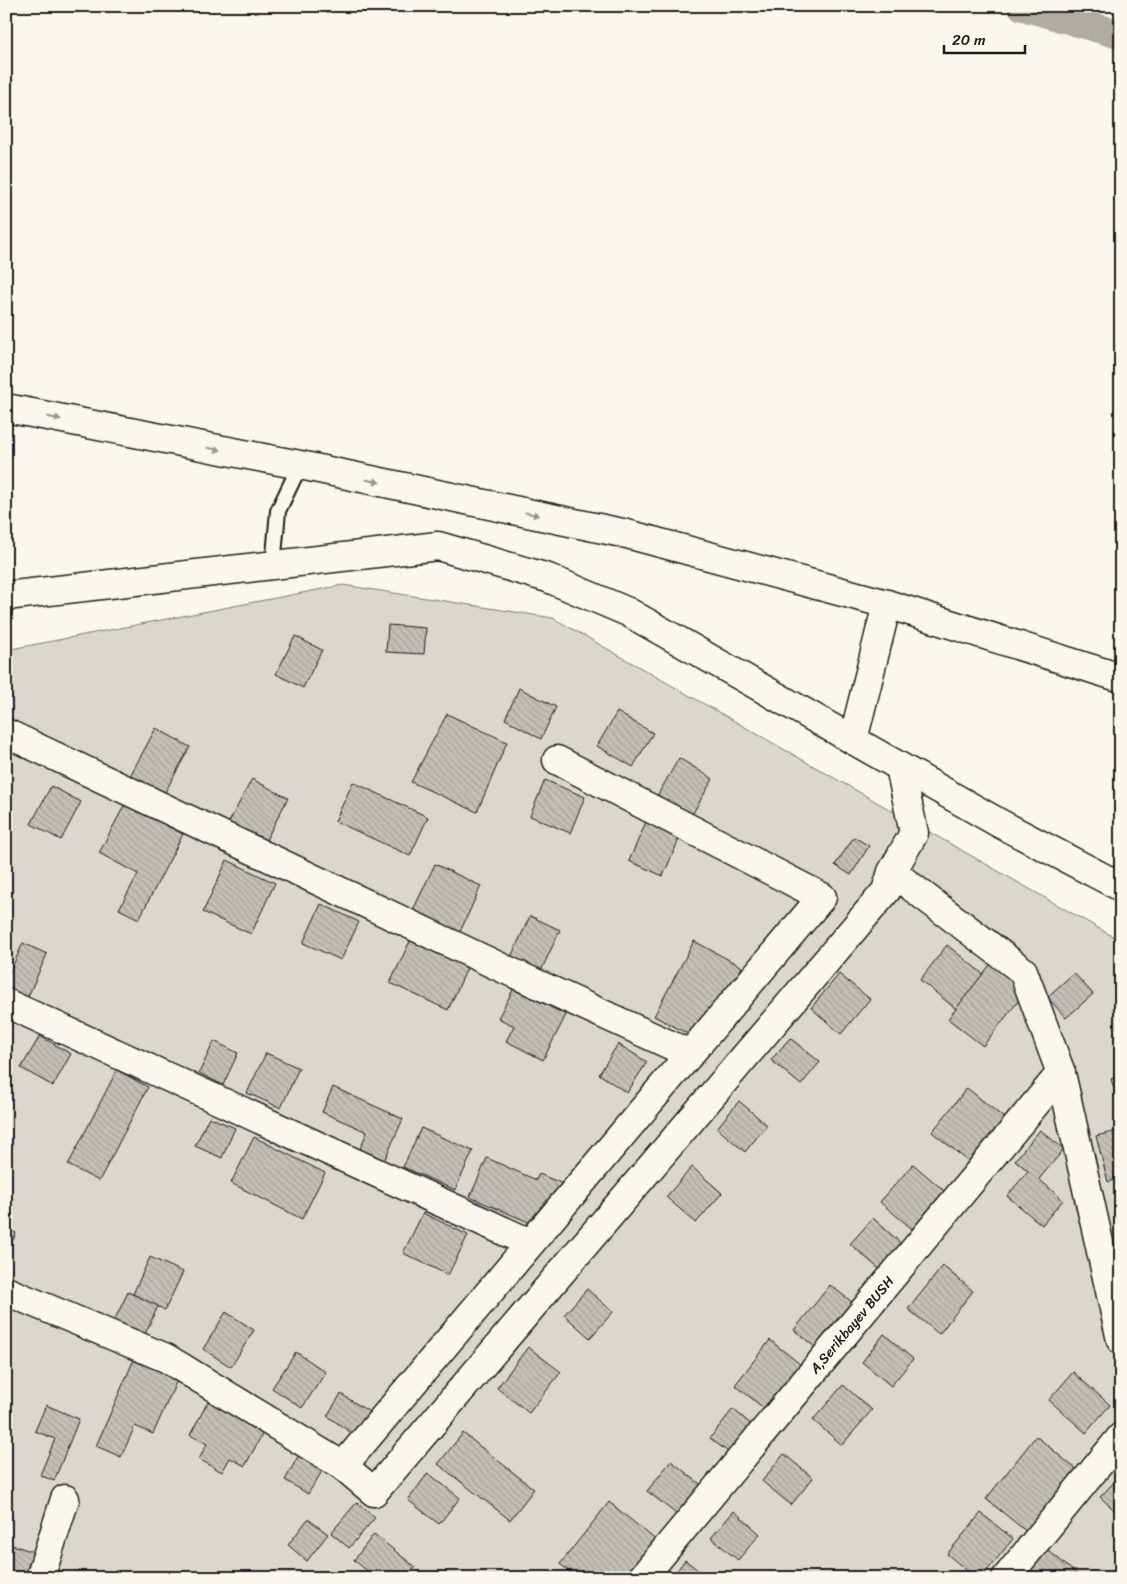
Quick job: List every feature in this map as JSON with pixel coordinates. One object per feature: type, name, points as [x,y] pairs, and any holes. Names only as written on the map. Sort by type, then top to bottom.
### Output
[{"type":"street","points":[[6,408],[300,466],[627,534],[887,604],[1121,678]]},
{"type":"street","points":[[6,596],[438,546],[539,576],[628,612],[999,823],[1121,888]]},
{"type":"street","points":[[854,740],[887,604]]},
{"type":"street","points":[[6,733],[500,967],[690,1054]]},
{"type":"street","points":[[343,1466],[822,897],[557,760]]},
{"type":"street","points":[[6,1291],[166,1358],[343,1466],[374,1492],[886,891],[892,872],[914,833],[900,766]]},
{"type":"street","points":[[892,872],[1023,972],[1061,1073],[1121,1340]]},
{"type":"street","points":[[6,1003],[530,1242]]},
{"type":"street","name":"A,Serikbayev BUSH","points":[[642,1578],[1061,1073]]},
{"type":"street","points":[[1006,1578],[1121,1437]]},
{"type":"street","points":[[40,1578],[65,1499]]},
{"type":"lane","points":[[272,566],[278,511],[300,466]]},
{"type":"shaded area","points":[[343,585],[553,618],[1121,941],[1121,1578],[6,1578],[6,650]]},
{"type":"building","points":[[388,625],[426,628],[424,654],[386,652]]},
{"type":"building","points":[[295,636],[322,650],[303,688],[276,674]]},
{"type":"building","points":[[519,688],[556,707],[541,739],[505,719]]},
{"type":"building","points":[[617,712],[653,733],[633,767],[597,746]]},
{"type":"building","points":[[447,714],[507,742],[477,812],[411,782]]},
{"type":"building","points":[[156,728],[190,747],[164,794],[130,776]]},
{"type":"building","points":[[679,758],[713,779],[690,818],[656,798]]},
{"type":"building","points":[[252,779],[288,798],[265,842],[229,822]]},
{"type":"building","points":[[545,780],[585,797],[570,833],[530,816]]},
{"type":"building","points":[[353,782],[428,817],[410,856],[335,821]]},
{"type":"building","points":[[51,786],[81,802],[61,840],[31,824]]},
{"type":"building","points":[[125,804],[183,834],[139,919],[119,909],[138,874],[99,853]]},
{"type":"building","points":[[646,822],[680,837],[663,876],[629,861]]},
{"type":"building","points":[[854,837],[869,846],[851,875],[835,865]]},
{"type":"building","points":[[227,860],[275,883],[251,934],[203,912]]},
{"type":"building","points":[[435,864],[481,886],[460,932],[413,910]]},
{"type":"building","points":[[321,904],[359,922],[341,960],[303,943]]},
{"type":"building","points":[[530,916],[560,930],[541,971],[511,957]]},
{"type":"building","points":[[411,939],[468,966],[448,1010],[390,983]]},
{"type":"building","points":[[694,941],[742,967],[708,1031],[692,1036],[654,1016]]},
{"type":"building","points":[[23,943],[47,954],[26,1001],[6,992],[6,981]]},
{"type":"building","points":[[947,945],[983,974],[956,1009],[920,980]]},
{"type":"building","points":[[992,962],[1027,990],[983,1046],[948,1019]]},
{"type":"building","points":[[1074,973],[1093,994],[1066,1018],[1047,997]]},
{"type":"building","points":[[839,974],[870,999],[841,1034],[811,1008]]},
{"type":"building","points":[[514,988],[566,1015],[543,1060],[506,1041],[514,1026],[498,1018]]},
{"type":"building","points":[[40,1036],[71,1054],[53,1086],[21,1068]]},
{"type":"building","points":[[790,1038],[820,1062],[801,1085],[771,1060]]},
{"type":"building","points":[[214,1041],[238,1053],[223,1085],[199,1073]]},
{"type":"building","points":[[618,1044],[647,1062],[627,1093],[599,1074]]},
{"type":"building","points":[[266,1053],[299,1068],[281,1108],[247,1093]]},
{"type":"building","points":[[117,1070],[148,1087],[99,1181],[68,1165]]},
{"type":"building","points":[[1121,1075],[1121,1109],[1111,1079]]},
{"type":"building","points":[[333,1087],[403,1119],[384,1161],[360,1149],[367,1132],[322,1112]]},
{"type":"building","points":[[967,1088],[1009,1122],[973,1165],[932,1132]]},
{"type":"building","points":[[739,1101],[767,1125],[745,1152],[717,1128]]},
{"type":"building","points":[[209,1117],[235,1128],[222,1158],[195,1146]]},
{"type":"building","points":[[421,1128],[473,1151],[455,1190],[403,1167]]},
{"type":"building","points":[[1040,1130],[1064,1149],[1039,1179],[1063,1200],[1042,1225],[1007,1196],[1028,1171],[1015,1160]]},
{"type":"building","points":[[1121,1130],[1121,1178],[1108,1182],[1096,1136]]},
{"type":"building","points":[[254,1137],[325,1173],[302,1219],[231,1183]]},
{"type":"building","points":[[487,1158],[536,1180],[539,1174],[573,1188],[540,1227],[470,1197]]},
{"type":"building","points":[[913,1164],[949,1195],[917,1233],[880,1202]]},
{"type":"building","points":[[692,1167],[722,1193],[696,1223],[666,1197]]},
{"type":"building","points":[[423,1213],[468,1235],[448,1275],[403,1253]]},
{"type":"building","points":[[873,1218],[906,1248],[884,1273],[850,1244]]},
{"type":"building","points":[[6,1229],[16,1233],[6,1256]]},
{"type":"building","points":[[150,1257],[183,1272],[165,1310],[133,1294]]},
{"type":"building","points":[[943,1266],[973,1291],[939,1334],[908,1309]]},
{"type":"building","points":[[830,1285],[857,1306],[821,1352],[794,1330]]},
{"type":"building","points":[[587,1289],[613,1312],[590,1338],[564,1315]]},
{"type":"building","points":[[128,1292],[158,1306],[145,1334],[114,1321]]},
{"type":"building","points":[[226,1312],[254,1330],[231,1367],[203,1349]]},
{"type":"building","points":[[884,1334],[913,1359],[891,1386],[862,1362]]},
{"type":"building","points":[[770,1340],[806,1369],[771,1414],[735,1385]]},
{"type":"building","points":[[528,1347],[561,1372],[529,1413],[497,1388]]},
{"type":"building","points":[[296,1352],[326,1372],[302,1408],[272,1388]]},
{"type":"building","points":[[135,1357],[179,1376],[153,1434],[135,1426],[121,1457],[96,1446]]},
{"type":"building","points":[[1073,1372],[1110,1405],[1086,1433],[1049,1400]]},
{"type":"building","points":[[843,1385],[872,1410],[842,1445],[813,1420]]},
{"type":"building","points":[[341,1394],[371,1413],[356,1436],[327,1416]]},
{"type":"building","points":[[210,1398],[265,1429],[245,1466],[230,1458],[222,1472],[199,1459],[207,1444],[190,1435]]},
{"type":"building","points":[[46,1405],[79,1419],[54,1481],[40,1475],[55,1439],[35,1431]]},
{"type":"building","points":[[733,1409],[759,1431],[737,1459],[710,1438]]},
{"type":"building","points":[[463,1433],[534,1489],[510,1520],[438,1464]]},
{"type":"building","points":[[1036,1436],[1077,1470],[1027,1532],[986,1499]]},
{"type":"building","points":[[300,1453],[324,1468],[308,1494],[285,1480]]},
{"type":"building","points":[[784,1454],[813,1478],[791,1505],[762,1481]]},
{"type":"building","points":[[671,1461],[709,1491],[685,1521],[647,1491]]},
{"type":"building","points":[[428,1473],[460,1498],[439,1524],[408,1500]]},
{"type":"building","points":[[1121,1475],[1121,1516],[1100,1497]]},
{"type":"building","points":[[357,1502],[375,1518],[349,1548],[331,1533]]},
{"type":"building","points":[[609,1502],[657,1541],[628,1578],[578,1578],[560,1564]]},
{"type":"building","points":[[734,1511],[760,1534],[738,1560],[711,1538]]},
{"type":"building","points":[[981,1513],[1013,1539],[981,1578],[976,1578],[947,1554]]},
{"type":"building","points":[[308,1519],[328,1534],[307,1561],[288,1545]]},
{"type":"building","points":[[374,1534],[415,1567],[407,1578],[376,1578],[354,1560]]},
{"type":"building","points":[[6,1543],[37,1553],[29,1578],[17,1578],[6,1574]]},
{"type":"building","points":[[1047,1549],[1081,1578],[1022,1578]]},
{"type":"building","points":[[685,1560],[708,1578],[676,1578],[673,1576]]},
{"type":"waterway","points":[[1022,6],[1121,35]]}]
